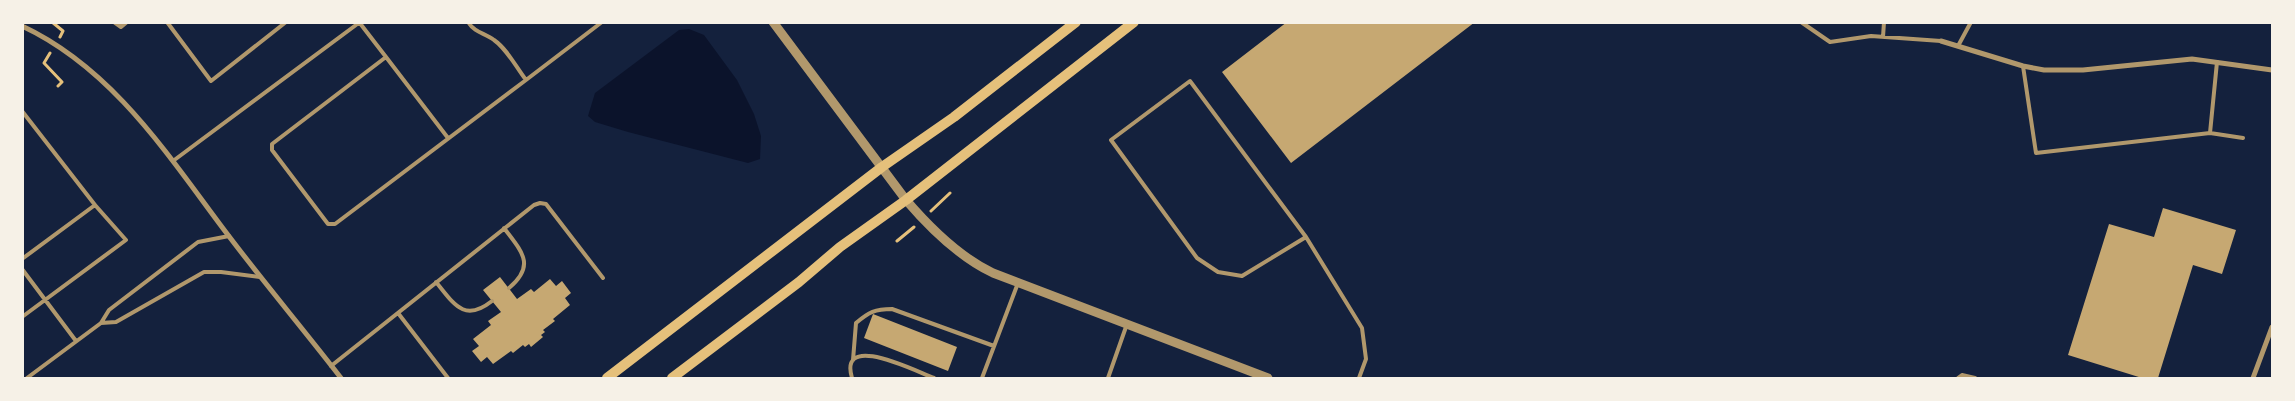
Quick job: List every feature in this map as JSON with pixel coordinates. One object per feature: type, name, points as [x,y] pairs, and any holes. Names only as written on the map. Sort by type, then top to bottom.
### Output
[{"type":"main road","points":[[607,378],[882,167],[954,118],[1076,22]]},
{"type":"main road","points":[[672,378],[799,282],[840,247],[906,200],[1134,22]]},
{"type":"street","points":[[773,22],[906,200],[922,219],[966,257],[982,268],[1018,283],[1268,378]]},
{"type":"street","points":[[22,26],[68,54],[98,77],[126,103],[173,161],[228,236],[341,378]]},
{"type":"street","points":[[1941,41],[2023,66],[2044,70],[2083,70],[2192,59],[2272,70]]},
{"type":"street","points":[[2253,378],[2270,338],[2272,327]]},
{"type":"lane","points":[[114,22],[121,27],[127,22]]},
{"type":"lane","points":[[167,22],[211,81],[286,22]]},
{"type":"lane","points":[[468,22],[478,33],[492,38],[499,44],[526,80]]},
{"type":"lane","points":[[386,57],[272,144],[272,150],[328,224],[335,224],[602,22]]},
{"type":"lane","points":[[1801,22],[1830,42],[1871,36],[1941,41]]},
{"type":"lane","points":[[1882,37],[1884,22]]},
{"type":"lane","points":[[1958,46],[1971,22]]},
{"type":"lane","points":[[173,161],[359,23],[448,138]]},
{"type":"lane","points":[[2210,133],[2217,62]]},
{"type":"lane","points":[[2023,66],[2036,153],[2210,133],[2243,138]]},
{"type":"lane","points":[[1306,237],[1242,276],[1218,272],[1197,258],[1111,140],[1190,81],[1306,237],[1362,328],[1366,359],[1359,378]]},
{"type":"lane","points":[[22,111],[94,205],[126,240],[22,317]]},
{"type":"lane","points":[[331,366],[504,228],[534,205],[540,203],[546,204],[603,278]]},
{"type":"lane","points":[[22,259],[94,205]]},
{"type":"lane","points":[[504,228],[524,257],[525,269],[520,279],[509,288]]},
{"type":"lane","points":[[27,378],[101,323],[109,310],[198,242],[228,236]]},
{"type":"lane","points":[[22,269],[76,341]]},
{"type":"lane","points":[[101,323],[116,322],[204,272],[261,277]]},
{"type":"lane","points":[[436,282],[459,309],[471,312],[481,310],[492,301]]},
{"type":"lane","points":[[982,378],[1018,283]]},
{"type":"lane","points":[[852,378],[851,369],[856,323],[871,311],[877,309],[892,309],[994,346]]},
{"type":"lane","points":[[398,313],[448,378]]},
{"type":"lane","points":[[1108,378],[1127,324]]},
{"type":"lane","points":[[853,360],[858,356],[877,357],[934,378]]},
{"type":"lane","points":[[1958,378],[1962,374],[1975,378]]},
{"type":"water","points":[[689,29],[704,35],[737,80],[754,114],[761,136],[760,159],[748,163],[628,132],[595,122],[588,116],[595,93],[679,30]]},
{"type":"building","points":[[1287,22],[1475,22],[1291,163],[1222,72]]},
{"type":"building","points":[[2163,208],[2236,230],[2222,274],[2193,265],[2158,378],[2142,378],[2068,355],[2109,224],[2154,237]]},
{"type":"building","points":[[500,277],[517,299],[531,289],[534,292],[550,279],[556,286],[562,281],[571,293],[565,298],[570,305],[553,319],[555,321],[543,330],[545,332],[541,335],[543,337],[531,347],[529,344],[525,347],[523,345],[493,364],[487,357],[481,362],[472,351],[479,346],[473,339],[491,325],[488,321],[501,312],[483,290]]},
{"type":"building","points":[[873,314],[957,347],[948,371],[864,338]]}]
